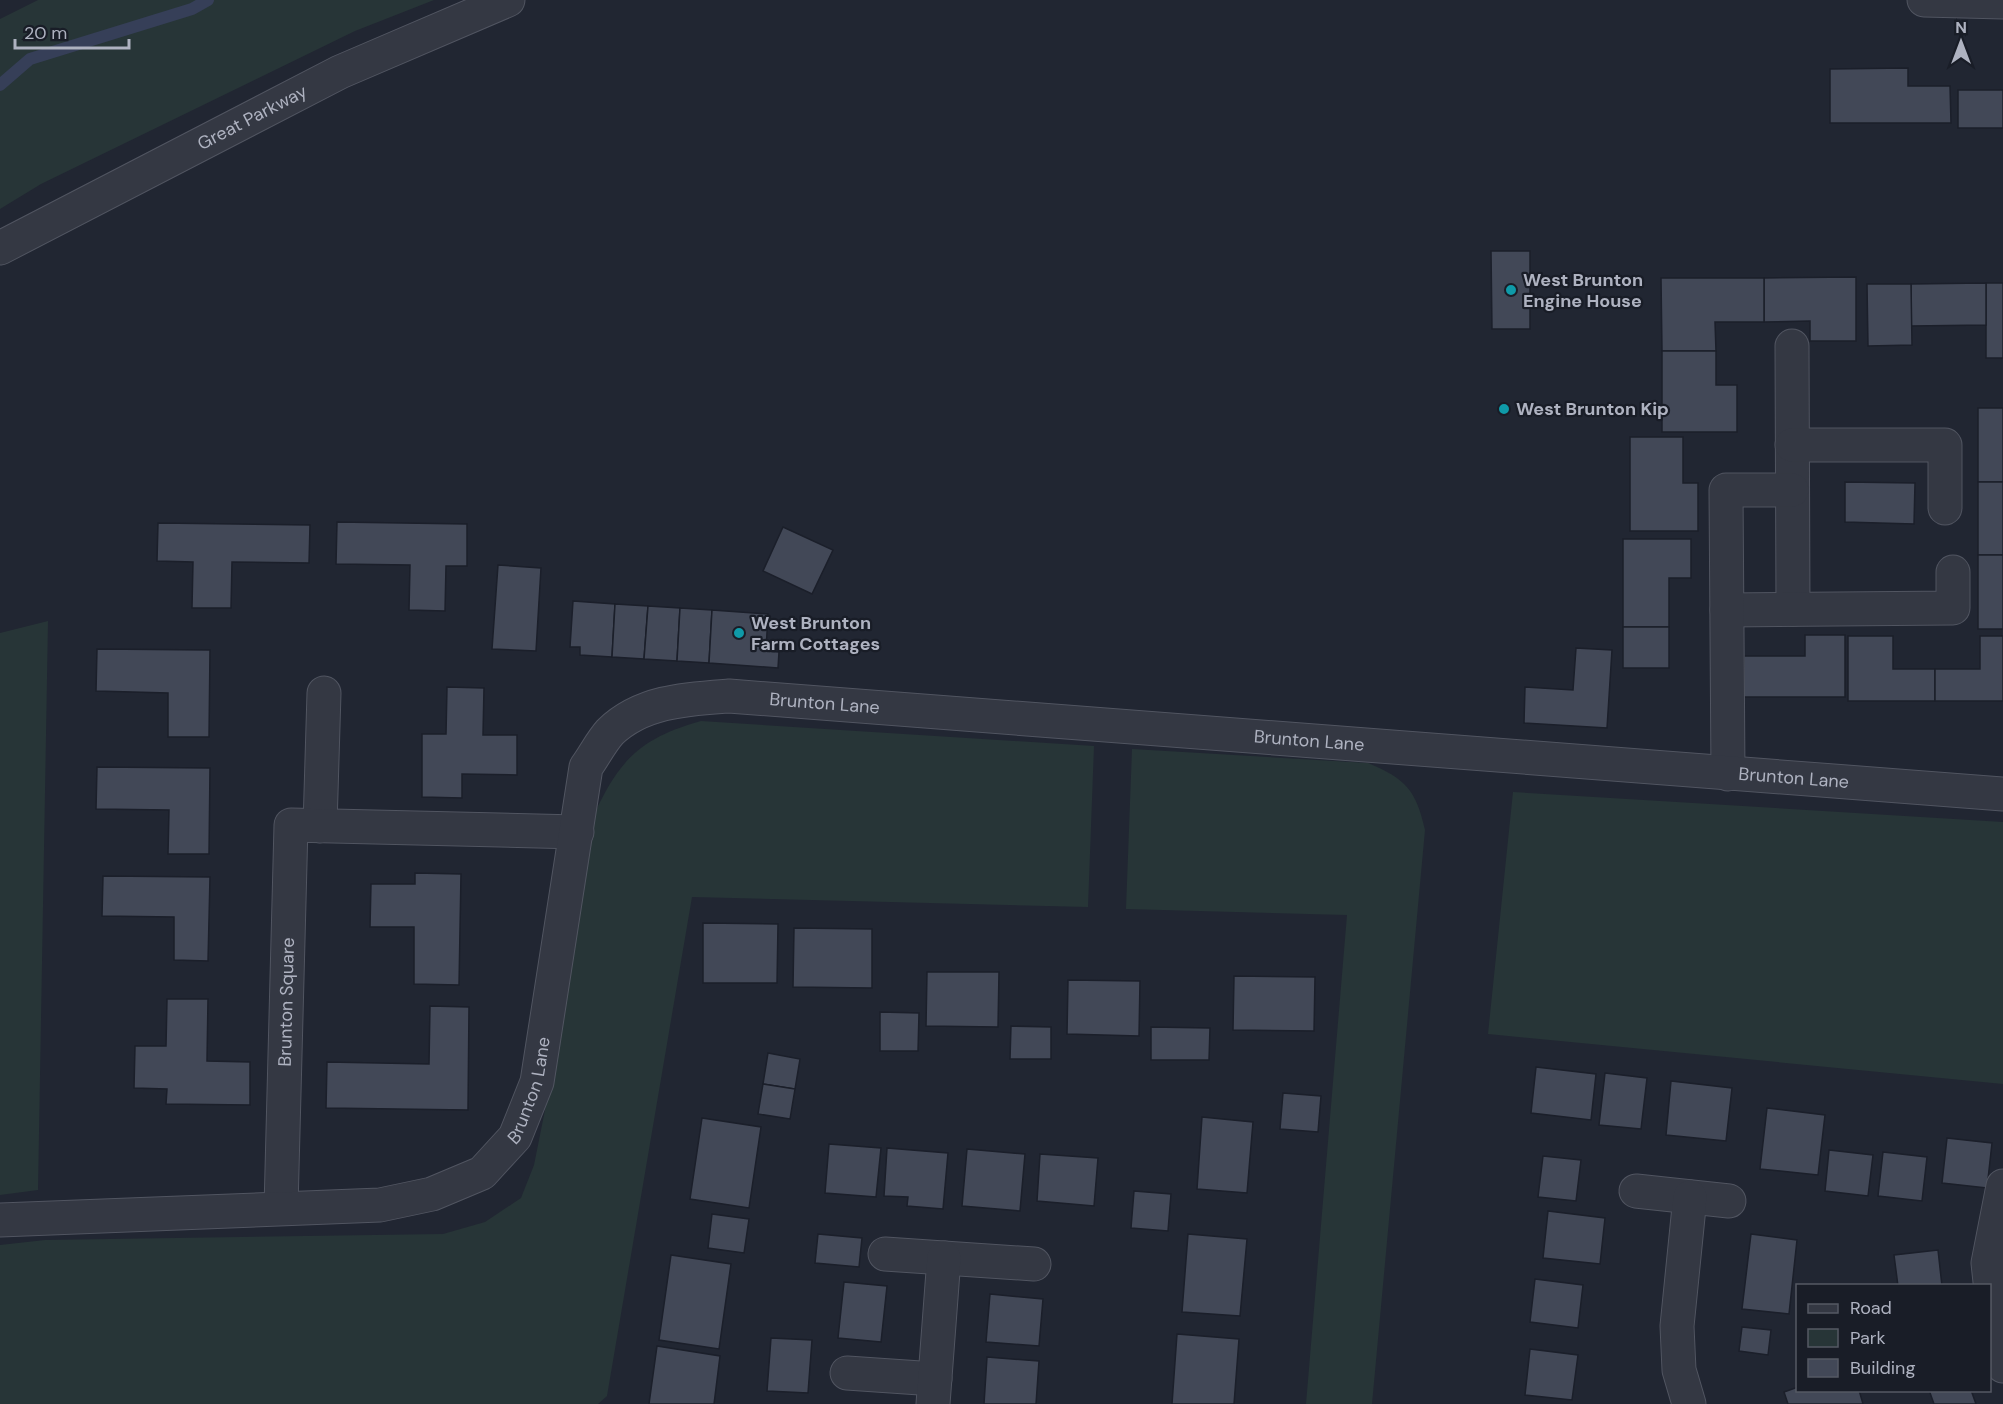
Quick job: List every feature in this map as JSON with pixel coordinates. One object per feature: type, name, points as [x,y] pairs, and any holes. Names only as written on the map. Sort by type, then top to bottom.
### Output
[{"type":"street","name":"Great Parkway","points":[[0,248],[340,72],[508,0]]},
{"type":"street","points":[[1924,0],[2003,2]]},
{"type":"street","points":[[1792,346],[1793,609]]},
{"type":"street","points":[[1792,445],[1945,445],[1945,508]]},
{"type":"street","points":[[1728,774],[1726,490],[1792,490]]},
{"type":"street","points":[[1727,610],[1953,608],[1953,572]]},
{"type":"street","points":[[320,826],[324,693]]},
{"type":"street","name":"Brunton Lane","points":[[0,1220],[380,1205],[432,1194],[482,1173],[515,1137],[537,1082],[586,767],[610,733],[640,711],[680,700],[729,696],[2003,794]]},
{"type":"street","name":"Brunton Square","points":[[281,1208],[291,825],[577,832]]},
{"type":"street","points":[[1990,1284],[1988,1263],[2003,1186]]},
{"type":"street","points":[[1636,1191],[1729,1201]]},
{"type":"street","points":[[1689,1404],[1679,1370],[1677,1326],[1690,1197]]},
{"type":"street","points":[[885,1254],[1034,1264]]},
{"type":"street","points":[[847,1373],[934,1392],[944,1258]]},
{"type":"street","points":[[1991,1291],[1997,1348],[2003,1366]]},
{"type":"green space","points":[[38,0],[434,0],[355,31],[41,184],[0,209],[0,19]]},
{"type":"green space","points":[[48,621],[38,1190],[0,1195],[0,633]]},
{"type":"green space","points":[[701,721],[1094,746],[1088,907],[692,897],[607,1396],[598,1404],[0,1404],[0,1245],[45,1240],[443,1234],[485,1222],[521,1198],[534,1165],[556,1055],[591,821],[611,783],[632,756],[661,736]]},
{"type":"green space","points":[[1132,749],[1368,763],[1400,781],[1413,795],[1418,805],[1425,830],[1372,1404],[1306,1404],[1347,915],[1126,909]]},
{"type":"green space","points":[[1513,792],[2003,822],[2003,1084],[1488,1034]]},
{"type":"building","points":[[1908,68],[1908,86],[1950,86],[1951,123],[1830,123],[1830,69]]},
{"type":"building","points":[[1958,90],[2003,90],[2003,128],[1958,128]]},
{"type":"building","name":"West Brunton Engine House","points":[[1491,251],[1530,251],[1530,329],[1492,329]]},
{"type":"building","points":[[1856,277],[1856,341],[1810,341],[1810,321],[1764,322],[1764,278]]},
{"type":"building","points":[[1661,278],[1764,278],[1764,322],[1715,322],[1716,351],[1662,351]]},
{"type":"building","points":[[1986,283],[2003,283],[2003,358],[1986,358]]},
{"type":"building","points":[[1986,283],[1986,325],[1911,326],[1911,284]]},
{"type":"building","points":[[1867,284],[1911,284],[1912,345],[1868,346]]},
{"type":"building","points":[[1662,351],[1716,351],[1716,385],[1737,385],[1737,432],[1662,432]]},
{"type":"building","points":[[1978,408],[2003,408],[2003,482],[1978,482]]},
{"type":"building","points":[[1630,437],[1683,437],[1683,483],[1698,483],[1698,531],[1630,531]]},
{"type":"building","points":[[1845,482],[1915,483],[1914,524],[1845,522]]},
{"type":"building","points":[[1978,482],[2003,482],[2003,555],[1978,555]]},
{"type":"building","points":[[337,522],[467,524],[467,566],[446,566],[445,611],[409,610],[410,565],[336,564]]},
{"type":"building","points":[[158,523],[310,525],[309,563],[232,562],[231,608],[192,608],[193,562],[157,561]]},
{"type":"building","points":[[783,527],[833,550],[812,594],[763,571]]},
{"type":"building","points":[[1623,539],[1691,539],[1691,578],[1669,578],[1669,627],[1623,627]]},
{"type":"building","points":[[1978,555],[2003,555],[2003,629],[1978,629]]},
{"type":"building","points":[[498,565],[541,568],[536,651],[492,649]]},
{"type":"building","points":[[573,601],[615,604],[612,657],[580,655],[580,647],[570,647]]},
{"type":"building","points":[[615,604],[648,606],[644,659],[612,657]]},
{"type":"building","points":[[648,606],[680,608],[677,661],[644,659]]},
{"type":"building","points":[[680,608],[712,610],[709,663],[677,661]]},
{"type":"building","name":"West Brunton Farm Cottages","points":[[712,610],[768,614],[766,651],[779,652],[778,668],[709,663]]},
{"type":"building","points":[[1623,627],[1669,627],[1669,668],[1623,668]]},
{"type":"building","points":[[1805,635],[1845,635],[1845,697],[1744,697],[1744,656],[1805,656]]},
{"type":"building","points":[[1848,636],[1893,636],[1893,669],[1935,669],[1935,701],[1848,701]]},
{"type":"building","points":[[1980,636],[2003,636],[2003,701],[1935,701],[1935,669],[1980,669]]},
{"type":"building","points":[[1576,648],[1612,650],[1607,728],[1524,723],[1525,687],[1573,690]]},
{"type":"building","points":[[97,649],[210,650],[209,737],[168,737],[168,693],[96,691]]},
{"type":"building","points":[[447,687],[484,688],[483,735],[517,735],[517,775],[462,774],[462,798],[422,797],[422,734],[446,734]]},
{"type":"building","points":[[97,767],[210,768],[209,854],[168,854],[169,810],[96,809]]},
{"type":"building","points":[[415,873],[461,874],[459,985],[414,984],[414,927],[370,927],[371,884],[415,884]]},
{"type":"building","points":[[103,876],[210,877],[208,961],[174,960],[174,917],[102,916]]},
{"type":"building","points":[[703,923],[778,924],[777,983],[703,983]]},
{"type":"building","points":[[794,928],[872,929],[872,988],[793,987]]},
{"type":"building","points":[[927,972],[999,972],[998,1027],[926,1026]]},
{"type":"building","points":[[1234,976],[1315,977],[1314,1031],[1233,1030]]},
{"type":"building","points":[[1068,980],[1140,981],[1139,1036],[1067,1034]]},
{"type":"building","points":[[167,999],[208,999],[207,1061],[250,1062],[250,1105],[166,1104],[167,1089],[134,1088],[135,1046],[166,1046]]},
{"type":"building","points":[[430,1006],[469,1007],[468,1110],[326,1108],[327,1062],[429,1064]]},
{"type":"building","points":[[880,1012],[919,1013],[918,1051],[880,1051]]},
{"type":"building","points":[[1011,1026],[1051,1027],[1051,1059],[1010,1059]]},
{"type":"building","points":[[1151,1027],[1210,1028],[1209,1060],[1151,1060]]},
{"type":"building","points":[[768,1053],[800,1059],[795,1089],[763,1084]]},
{"type":"building","points":[[1536,1067],[1596,1074],[1591,1120],[1531,1113]]},
{"type":"building","points":[[1605,1073],[1647,1078],[1641,1129],[1599,1125]]},
{"type":"building","points":[[1671,1081],[1732,1088],[1726,1141],[1666,1135]]},
{"type":"building","points":[[763,1084],[795,1089],[790,1119],[758,1114]]},
{"type":"building","points":[[1283,1093],[1321,1096],[1318,1132],[1280,1129]]},
{"type":"building","points":[[1767,1108],[1825,1115],[1818,1175],[1760,1169]]},
{"type":"building","points":[[1202,1117],[1253,1122],[1247,1193],[1197,1189]]},
{"type":"building","points":[[702,1118],[761,1127],[749,1208],[690,1199]]},
{"type":"building","points":[[1947,1138],[1992,1143],[1987,1188],[1942,1183]]},
{"type":"building","points":[[829,1144],[881,1148],[876,1197],[825,1193]]},
{"type":"building","points":[[887,1148],[948,1153],[943,1209],[907,1206],[908,1197],[884,1196]]},
{"type":"building","points":[[967,1149],[1025,1154],[1020,1211],[962,1206]]},
{"type":"building","points":[[1829,1150],[1873,1155],[1868,1196],[1825,1191]]},
{"type":"building","points":[[1883,1152],[1927,1157],[1922,1201],[1878,1196]]},
{"type":"building","points":[[1040,1154],[1098,1158],[1094,1206],[1037,1201]]},
{"type":"building","points":[[1543,1156],[1581,1160],[1576,1201],[1538,1197]]},
{"type":"building","points":[[1134,1191],[1171,1194],[1168,1231],[1131,1228]]},
{"type":"building","points":[[1548,1211],[1605,1218],[1600,1264],[1543,1258]]},
{"type":"building","points":[[712,1214],[749,1219],[744,1253],[708,1248]]},
{"type":"building","points":[[818,1234],[862,1238],[859,1267],[815,1263]]},
{"type":"building","points":[[1188,1234],[1247,1239],[1240,1316],[1182,1312]]},
{"type":"building","points":[[1751,1234],[1797,1240],[1789,1314],[1742,1309]]},
{"type":"building","points":[[1938,1250],[1942,1284],[1898,1284],[1894,1255]]},
{"type":"building","points":[[671,1255],[731,1264],[719,1349],[659,1340]]},
{"type":"building","points":[[1535,1279],[1583,1285],[1578,1328],[1530,1322]]},
{"type":"building","points":[[844,1282],[887,1286],[881,1342],[838,1338]]},
{"type":"building","points":[[990,1294],[1043,1299],[1039,1346],[986,1342]]},
{"type":"building","points":[[1742,1327],[1771,1330],[1768,1355],[1739,1351]]},
{"type":"building","points":[[1177,1334],[1239,1339],[1234,1404],[1172,1404]]},
{"type":"building","points":[[771,1338],[812,1340],[808,1393],[767,1391]]},
{"type":"building","points":[[657,1346],[720,1356],[714,1404],[649,1404]]},
{"type":"building","points":[[1530,1349],[1578,1355],[1572,1400],[1525,1395]]},
{"type":"building","points":[[987,1357],[1039,1361],[1036,1404],[984,1404]]},
{"type":"building","points":[[1796,1388],[1796,1392],[1860,1392],[1863,1404],[1788,1404],[1784,1392]]},
{"type":"building","points":[[1930,1392],[1972,1392],[1976,1404],[1934,1404]]},
{"type":"waterway","points":[[0,85],[30,59],[192,9],[208,0]]},
{"type":"place","name":"West Brunton Engine House","points":[[1511,290]]},
{"type":"place","name":"West Brunton Kip","points":[[1504,409]]},
{"type":"place","name":"West Brunton Farm Cottages","points":[[739,633]]}]
